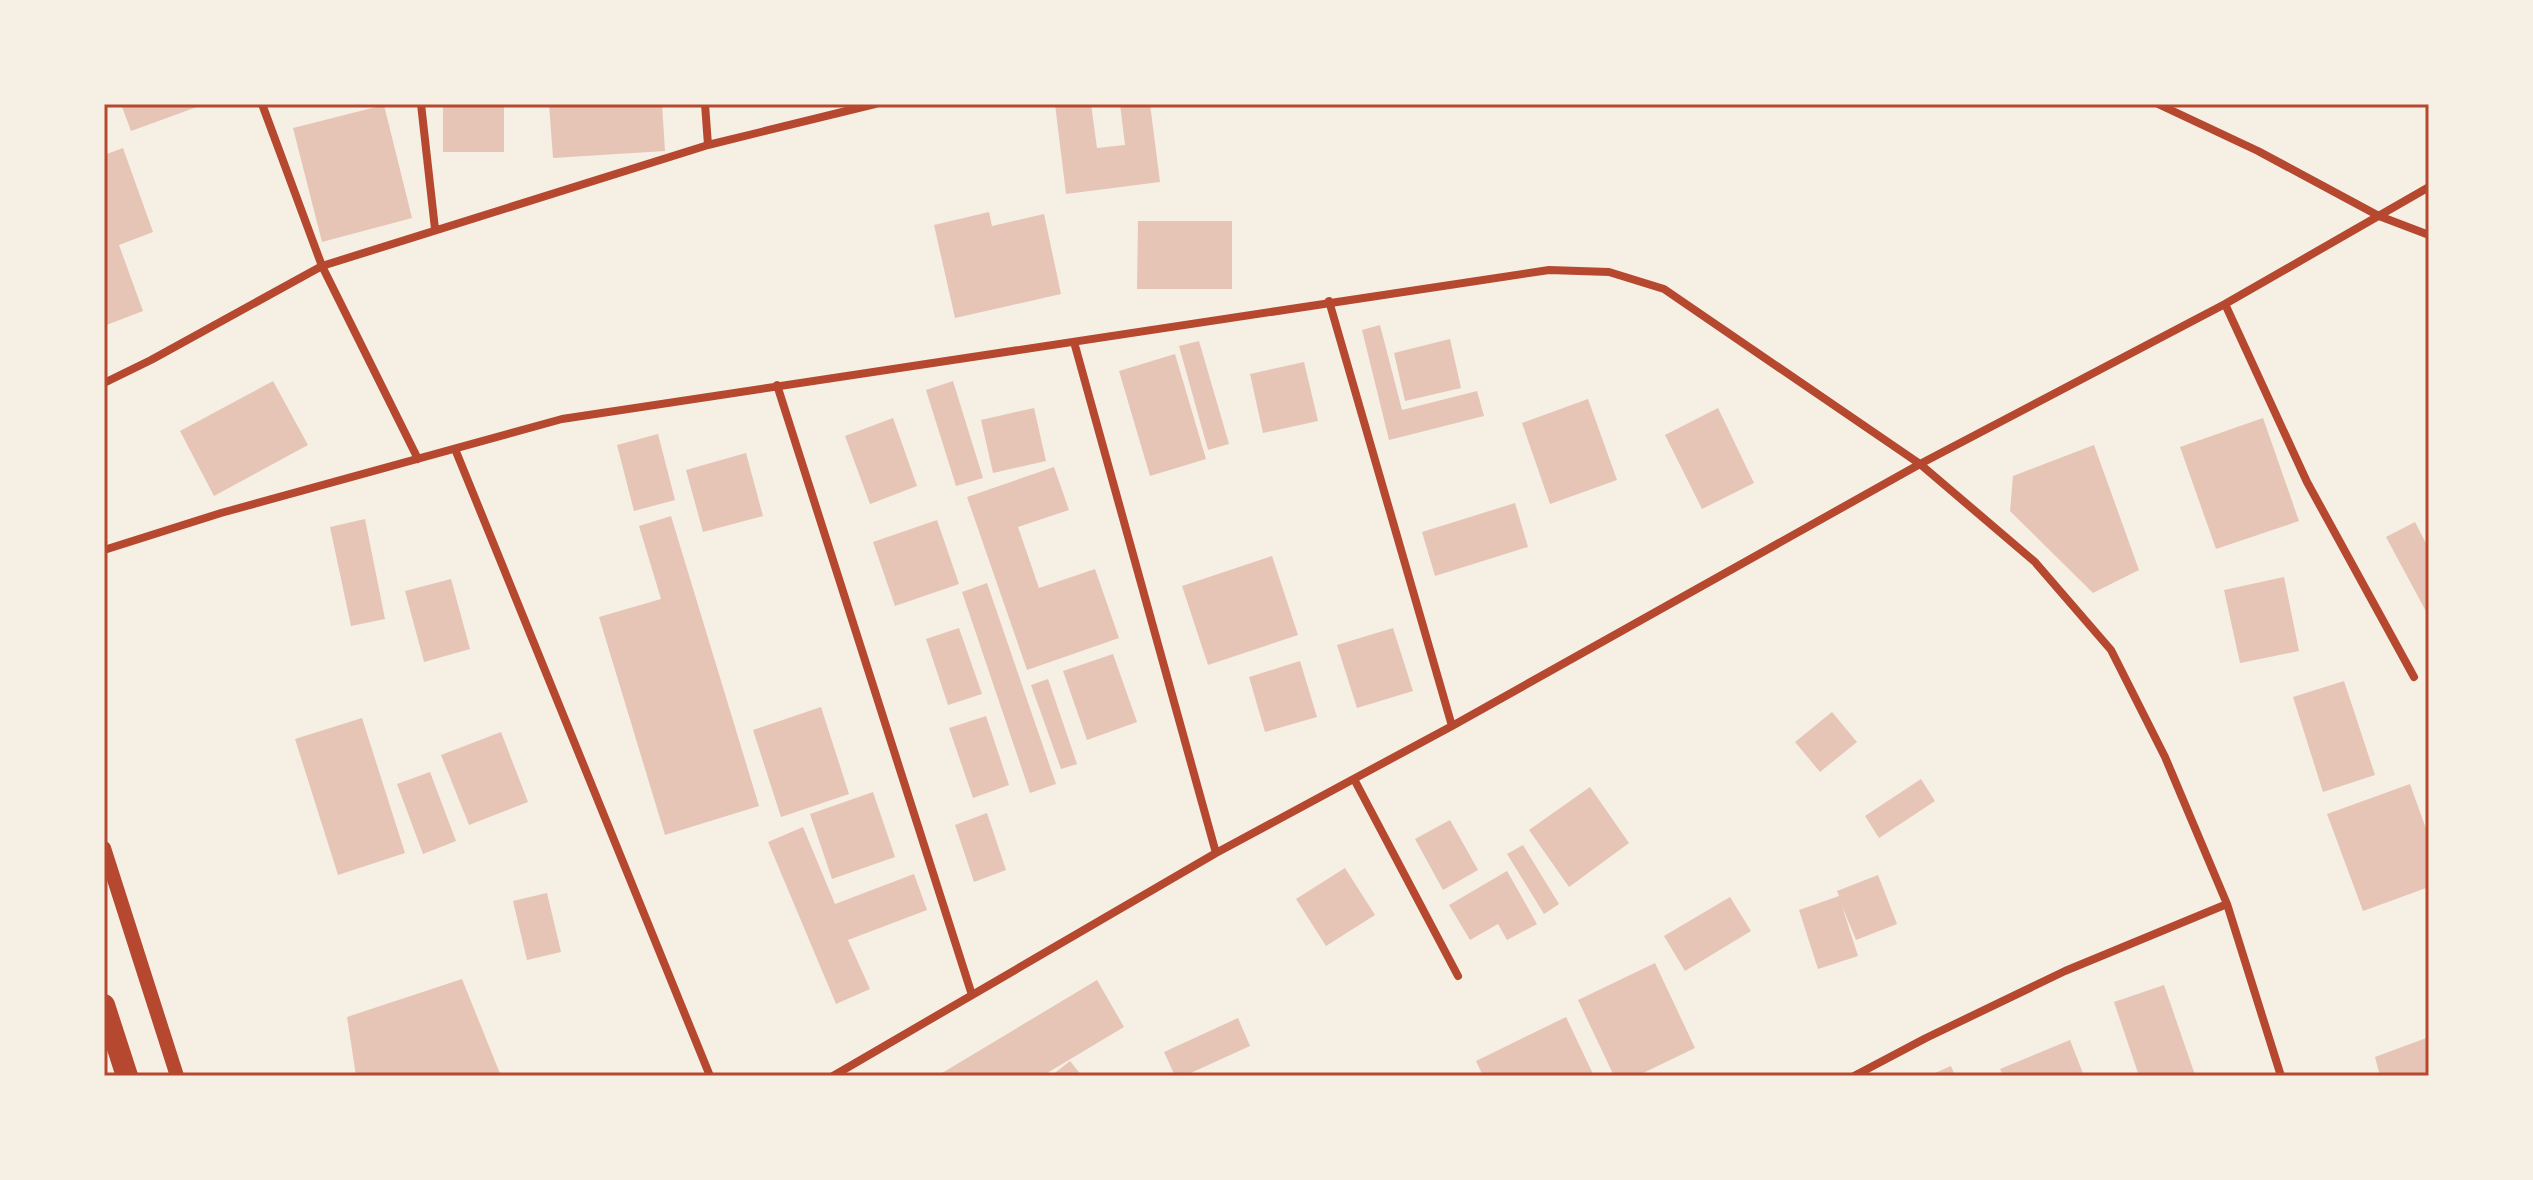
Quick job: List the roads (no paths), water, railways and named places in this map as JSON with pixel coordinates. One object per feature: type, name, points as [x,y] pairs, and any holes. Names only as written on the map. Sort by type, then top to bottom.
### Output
[{"type":"highway","points":[[104,1005],[127,1076]]},
{"type":"street","points":[[262,104],[322,266],[418,459]]},
{"type":"street","points":[[421,104],[435,229]]},
{"type":"street","points":[[705,104],[708,145]]},
{"type":"street","points":[[104,383],[322,266],[708,145],[875,104]]},
{"type":"street","points":[[2158,104],[2258,151],[2379,216],[2429,235]]},
{"type":"street","points":[[833,1076],[1216,853],[1452,726],[1920,464],[2225,304],[2429,187]]},
{"type":"street","points":[[104,550],[221,513],[562,419],[1549,270],[1609,272],[1664,289],[1920,464],[2035,562],[2111,650],[2165,757],[2227,904],[2281,1076]]},
{"type":"street","points":[[1329,301],[1452,726]]},
{"type":"street","points":[[2225,304],[2307,482],[2414,677]]},
{"type":"street","points":[[1074,342],[1216,853]]},
{"type":"street","points":[[777,385],[972,995]]},
{"type":"street","points":[[455,449],[710,1076]]},
{"type":"street","points":[[1354,779],[1458,976]]},
{"type":"street","points":[[104,848],[177,1076]]},
{"type":"street","points":[[1854,1076],[2065,971],[2227,904]]}]
